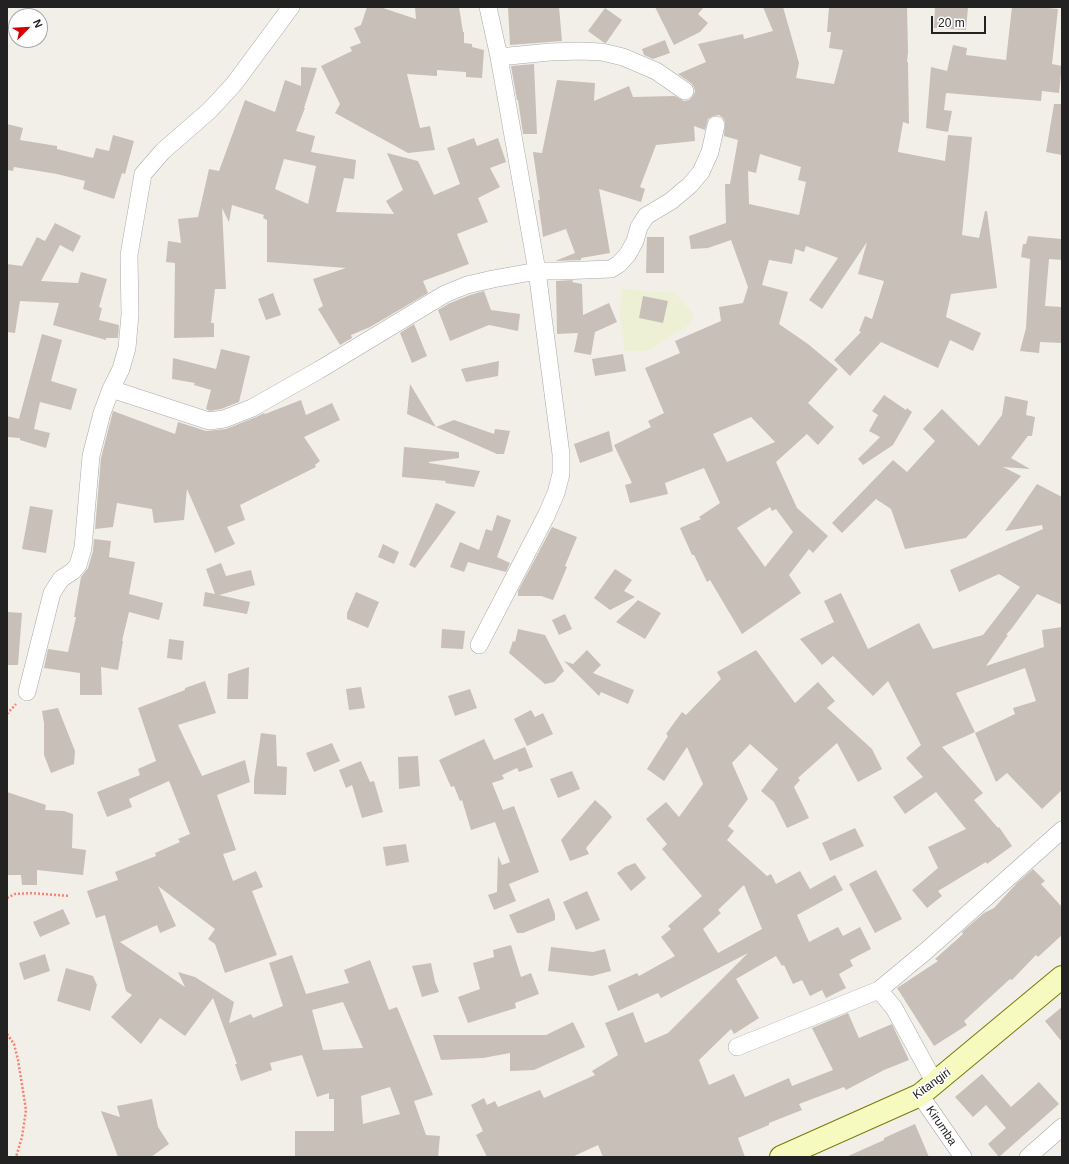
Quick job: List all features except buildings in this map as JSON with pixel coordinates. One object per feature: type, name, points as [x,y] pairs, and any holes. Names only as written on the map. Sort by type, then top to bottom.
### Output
[{"type":"main road","name":"Kitangiri","points":[[781,1157],[928,1089],[1062,977]]},
{"type":"street","points":[[28,692],[52,593],[61,579],[73,571],[78,565],[82,548],[90,456],[102,413],[111,389],[121,369],[127,348],[130,315],[129,255],[143,174],[163,151],[210,110],[234,84],[291,7]]},
{"type":"street","points":[[479,645],[546,516],[556,493],[560,474],[561,454],[537,271],[499,57],[488,7]]},
{"type":"street","points":[[499,57],[550,52],[602,52],[624,57],[656,71],[685,91]]},
{"type":"street","points":[[111,389],[209,421],[224,419],[252,408],[319,370],[445,294],[467,285],[537,271],[611,269],[619,264],[628,254],[635,241],[639,227],[646,216],[671,200],[690,185],[701,172],[710,152],[716,125]]},
{"type":"street","points":[[736,1047],[879,990],[926,951],[1062,830]]},
{"type":"street","name":"Kirumba","points":[[879,990],[894,1008],[928,1089],[962,1157]]},
{"type":"street","points":[[1028,1157],[1062,1127]]},
{"type":"path","points":[[7,898],[15,894],[30,893],[70,896]]},
{"type":"path","points":[[7,1034],[14,1044],[18,1060],[26,1110],[22,1137],[16,1157]]},
{"type":"green space","points":[[621,289],[675,293],[694,315],[689,325],[647,351],[625,351],[620,316]]}]
